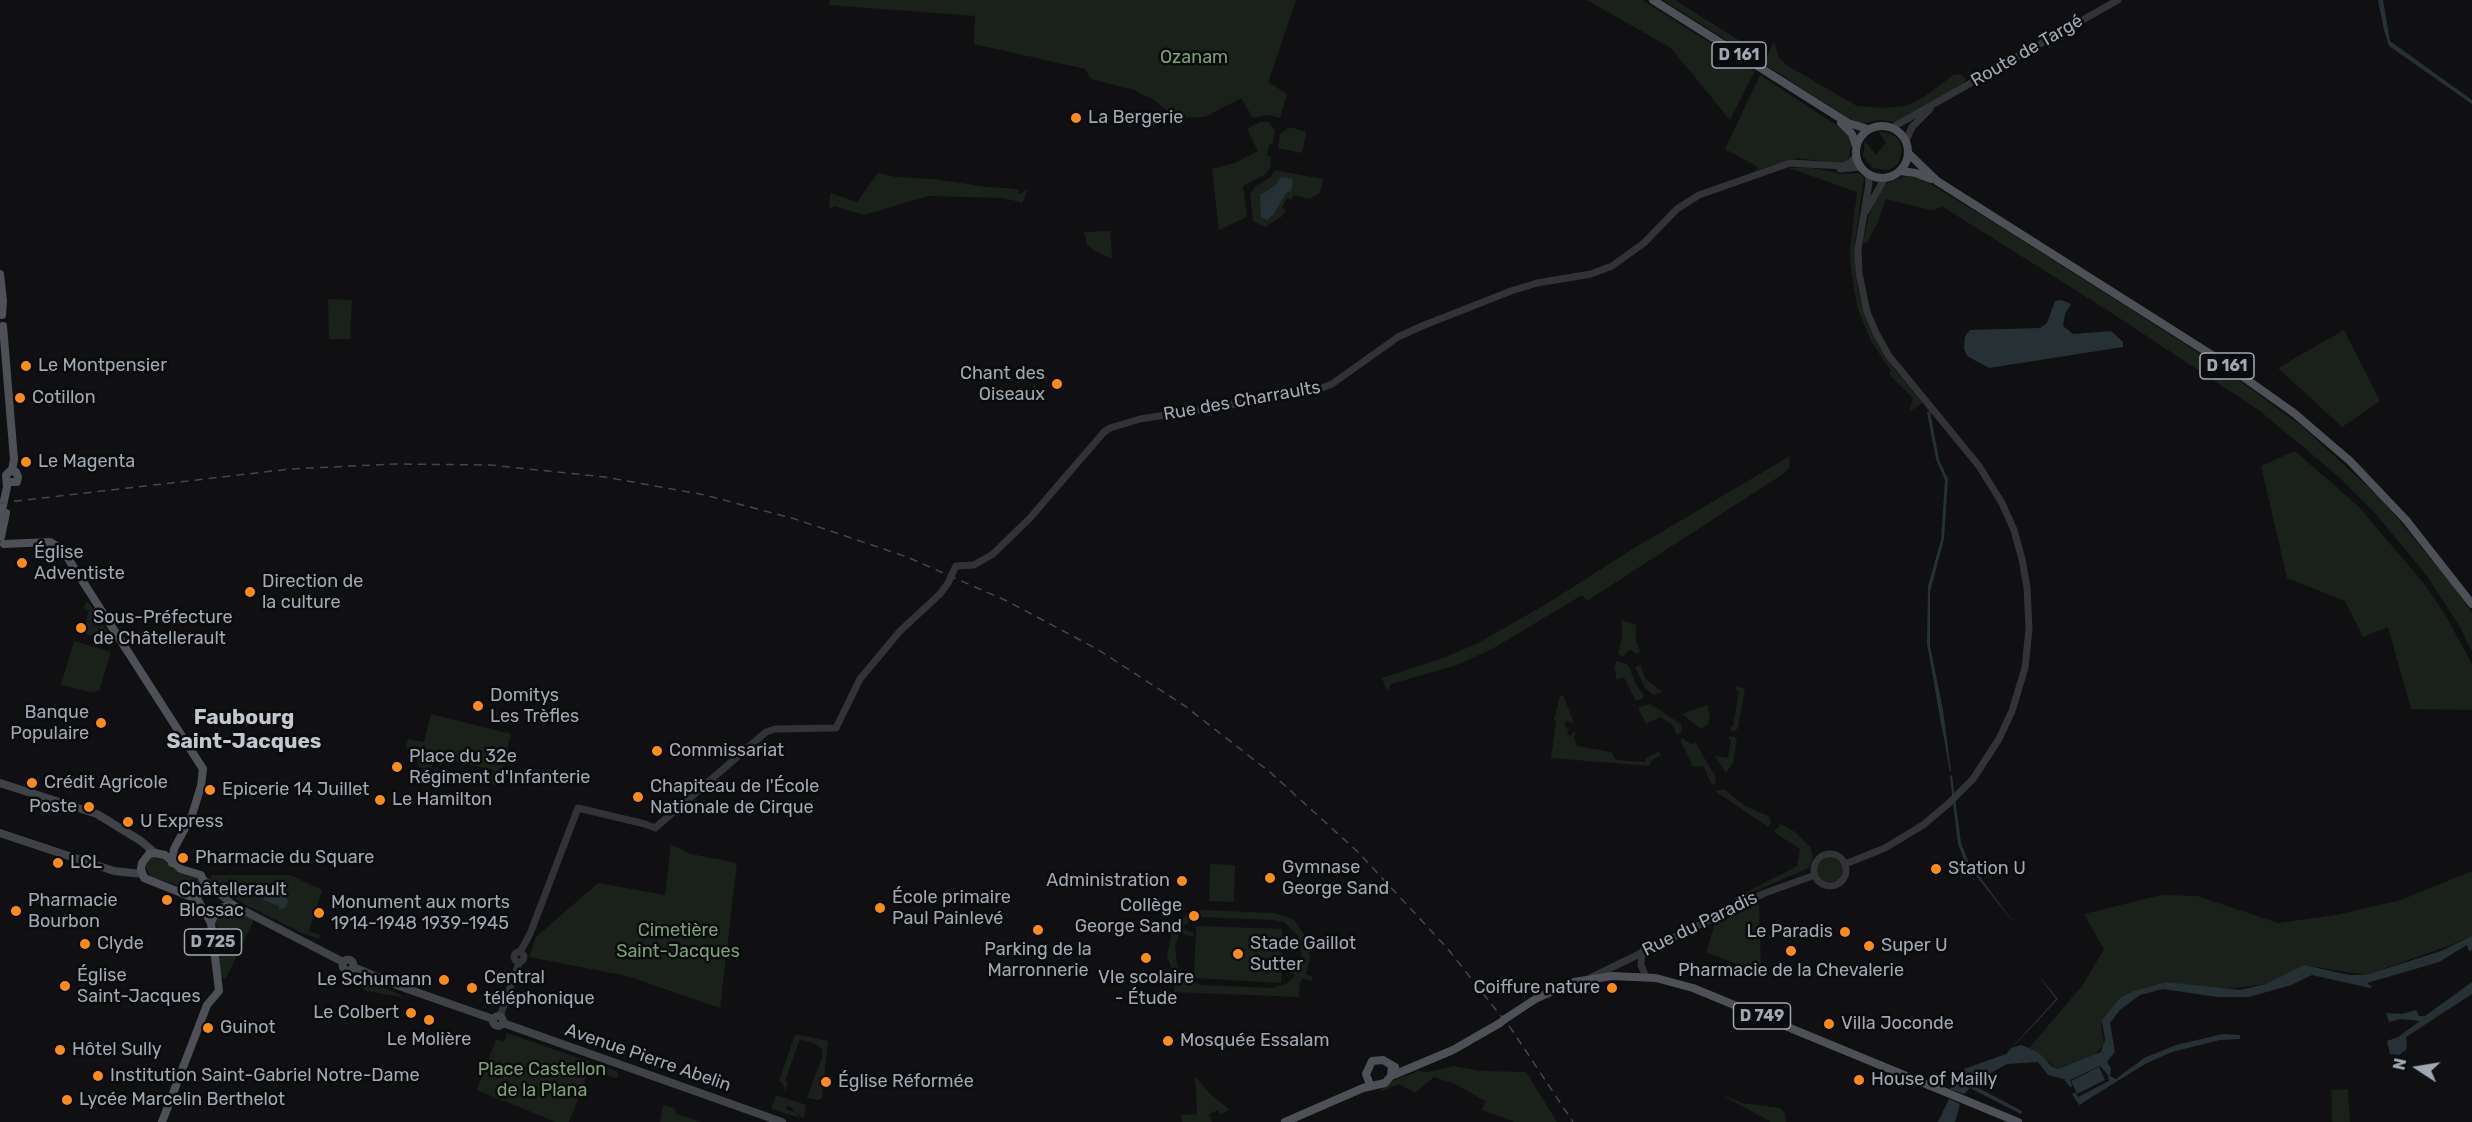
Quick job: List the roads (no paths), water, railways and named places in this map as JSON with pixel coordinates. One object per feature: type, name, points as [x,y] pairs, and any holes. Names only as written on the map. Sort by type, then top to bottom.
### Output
[{"type":"main road","name":"D 161","points":[[1653,0],[1848,123],[1868,129]]},
{"type":"main road","name":"D 161","points":[[1825,109],[1852,134],[1856,146]]},
{"type":"main road","points":[[1876,126],[1893,127],[1906,141],[1908,153],[1904,166],[1900,171],[1885,178],[1868,174],[1861,167],[1856,156],[1856,146],[1868,129],[1876,126]]},
{"type":"main road","name":"D 161","points":[[1908,153],[1937,181]]},
{"type":"main road","name":"D 161","points":[[1900,171],[1916,172],[1937,181],[2215,357],[2294,413],[2350,461],[2399,512],[2443,564],[2472,604]]},
{"type":"main road","points":[[0,274],[3,301],[1,315],[7,320],[2,326],[14,459],[12,471],[18,477],[11,483],[0,519]]},
{"type":"main road","points":[[11,483],[1,541],[50,542],[62,549],[203,769],[203,779],[192,814],[176,844],[172,863]]},
{"type":"main road","points":[[0,783],[97,814],[181,869],[197,872],[219,895],[233,905]]},
{"type":"main road","points":[[0,833],[114,870],[142,874],[149,882],[171,887],[189,896],[219,895]]},
{"type":"main road","points":[[142,874],[142,863],[150,854],[176,844]]},
{"type":"main road","points":[[199,894],[205,881]]},
{"type":"main road","name":"D 725","points":[[162,1122],[207,1005],[219,991],[211,923],[199,894]]},
{"type":"main road","name":"D 725","points":[[211,923],[217,909],[233,905]]},
{"type":"main road","name":"Avenue Pierre Abelin","points":[[233,905],[343,962],[345,970],[353,967],[380,980],[499,1019],[782,1122]]},
{"type":"main road","name":"D 749","points":[[1391,1077],[1469,1042],[1524,1005],[1549,992],[1587,979],[1612,976],[1646,977],[1693,988],[2018,1122]]},
{"type":"main road","points":[[1367,1084],[1367,1069],[1372,1061],[1383,1060],[1392,1066],[1410,1070]]},
{"type":"main road","points":[[1285,1122],[1367,1084],[1379,1085],[1391,1077],[1392,1066]]},
{"type":"street","name":"Route de Targé","points":[[1893,127],[2118,0]]},
{"type":"street","name":"Route de Targé","points":[[1906,141],[1912,127],[1936,103]]},
{"type":"street","points":[[1829,167],[1844,166],[1856,156]]},
{"type":"street","name":"Rue des Charraults","points":[[499,1019],[519,963],[524,958],[520,952],[530,934],[578,808],[655,828],[766,732],[775,729],[836,728],[860,680],[900,631],[940,594],[956,566],[974,565],[993,554],[1030,518],[1104,432],[1110,428],[1140,419],[1301,394],[1322,388],[1332,384],[1398,338],[1422,326],[1524,287],[1591,273],[1612,266],[1644,243],[1677,209],[1699,195],[1790,163],[1806,162],[1847,170],[1861,167]]},
{"type":"street","points":[[1845,864],[1897,842],[1923,825],[1955,798],[1982,766],[2005,727],[2021,682],[2028,643],[2027,587],[2018,544],[2002,503],[1979,466],[1896,365],[1876,333],[1867,312],[1859,273],[1858,249],[1869,183],[1868,174]]},
{"type":"street","points":[[1862,222],[1879,185],[1885,178]]},
{"type":"street","points":[[1824,855],[1835,855],[1845,864],[1846,874],[1838,884],[1827,886],[1821,884],[1815,875],[1816,862],[1824,855]]},
{"type":"street","name":"Rue du Paradis","points":[[1587,979],[1765,892],[1815,875]]},
{"type":"street","points":[[1642,952],[1641,965],[1646,977]]},
{"type":"waterway","points":[[1935,684],[1943,730]]},
{"type":"railway","points":[[0,503],[290,469],[395,464],[490,465],[605,477],[705,495],[795,519],[907,557],[1007,601],[1097,649],[1185,706],[1271,773],[1358,852],[1447,948],[1512,1030],[1573,1122]]},
{"type":"place","name":"La Bergerie","points":[[1076,118]]},
{"type":"place","name":"Le Montpensier","points":[[26,366]]},
{"type":"place","name":"Chant des Oiseaux","points":[[1057,384]]},
{"type":"place","name":"Cotillon","points":[[20,398]]},
{"type":"place","name":"Le Magenta","points":[[26,462]]},
{"type":"place","name":"Église Adventiste","points":[[22,563]]},
{"type":"place","name":"Direction de la culture","points":[[250,592]]},
{"type":"place","name":"Sous-Préfecture de Châtellerault","points":[[81,628]]},
{"type":"place","name":"Domitys Les Trèfles","points":[[478,706]]},
{"type":"place","name":"Banque Populaire","points":[[101,723]]},
{"type":"place","name":"Commissariat","points":[[657,751]]},
{"type":"place","name":"Place du 32e Régiment d'Infanterie","points":[[397,767]]},
{"type":"place","name":"Crédit Agricole","points":[[32,783]]},
{"type":"place","name":"Epicerie 14 Juillet","points":[[210,790]]},
{"type":"place","name":"Chapiteau de l'École Nationale de Cirque","points":[[638,797]]},
{"type":"place","name":"Le Hamilton","points":[[380,800]]},
{"type":"place","name":"Poste","points":[[89,807]]},
{"type":"place","name":"U Express","points":[[128,822]]},
{"type":"place","name":"Pharmacie du Square","points":[[183,858]]},
{"type":"place","name":"LCL","points":[[58,863]]},
{"type":"place","name":"Station U","points":[[1936,869]]},
{"type":"place","name":"Gymnase George Sand","points":[[1270,878]]},
{"type":"place","name":"Administration","points":[[1182,881]]},
{"type":"place","name":"Châtellerault Blossac","points":[[167,900]]},
{"type":"place","name":"École primaire Paul Painlevé","points":[[880,908]]},
{"type":"place","name":"Pharmacie Bourbon","points":[[16,911]]},
{"type":"place","name":"Monument aux morts 1914-1948 1939-1945","points":[[319,913]]},
{"type":"place","name":"Collège George Sand","points":[[1194,916]]},
{"type":"place","name":"Parking de la Marronnerie","points":[[1038,930]]},
{"type":"place","name":"Le Paradis","points":[[1845,932]]},
{"type":"place","name":"Clyde","points":[[85,944]]},
{"type":"place","name":"Super U","points":[[1869,946]]},
{"type":"place","name":"Pharmacie de la Chevalerie","points":[[1791,951]]},
{"type":"place","name":"Stade Gaillot Sutter","points":[[1238,954]]},
{"type":"place","name":"VIe scolaire - Étude","points":[[1146,958]]},
{"type":"place","name":"Le Schumann","points":[[444,980]]},
{"type":"place","name":"Église Saint-Jacques","points":[[65,986]]},
{"type":"place","name":"Central téléphonique","points":[[472,988]]},
{"type":"place","name":"Coiffure nature","points":[[1612,988]]},
{"type":"place","name":"Le Colbert","points":[[411,1013]]},
{"type":"place","name":"Le Molière","points":[[429,1020]]},
{"type":"place","name":"Villa Joconde","points":[[1829,1024]]},
{"type":"place","name":"Guinot","points":[[208,1028]]},
{"type":"place","name":"Mosquée Essalam","points":[[1168,1041]]},
{"type":"place","name":"Hôtel Sully","points":[[60,1050]]},
{"type":"place","name":"Institution Saint-Gabriel Notre-Dame","points":[[98,1076]]},
{"type":"place","name":"House of Mailly","points":[[1859,1080]]},
{"type":"place","name":"Église Réformée","points":[[826,1082]]},
{"type":"place","name":"Lycée Marcelin Berthelot","points":[[67,1100]]},
{"type":"district","name":"Faubourg Saint-Jacques","points":[[244,730]]},
{"type":"park label","name":"Ozanam","points":[[1194,58]]},
{"type":"park label","name":"Cimetière Saint-Jacques","points":[[678,941]]},
{"type":"park label","name":"Place Castellon de la Plana","points":[[542,1080]]}]
